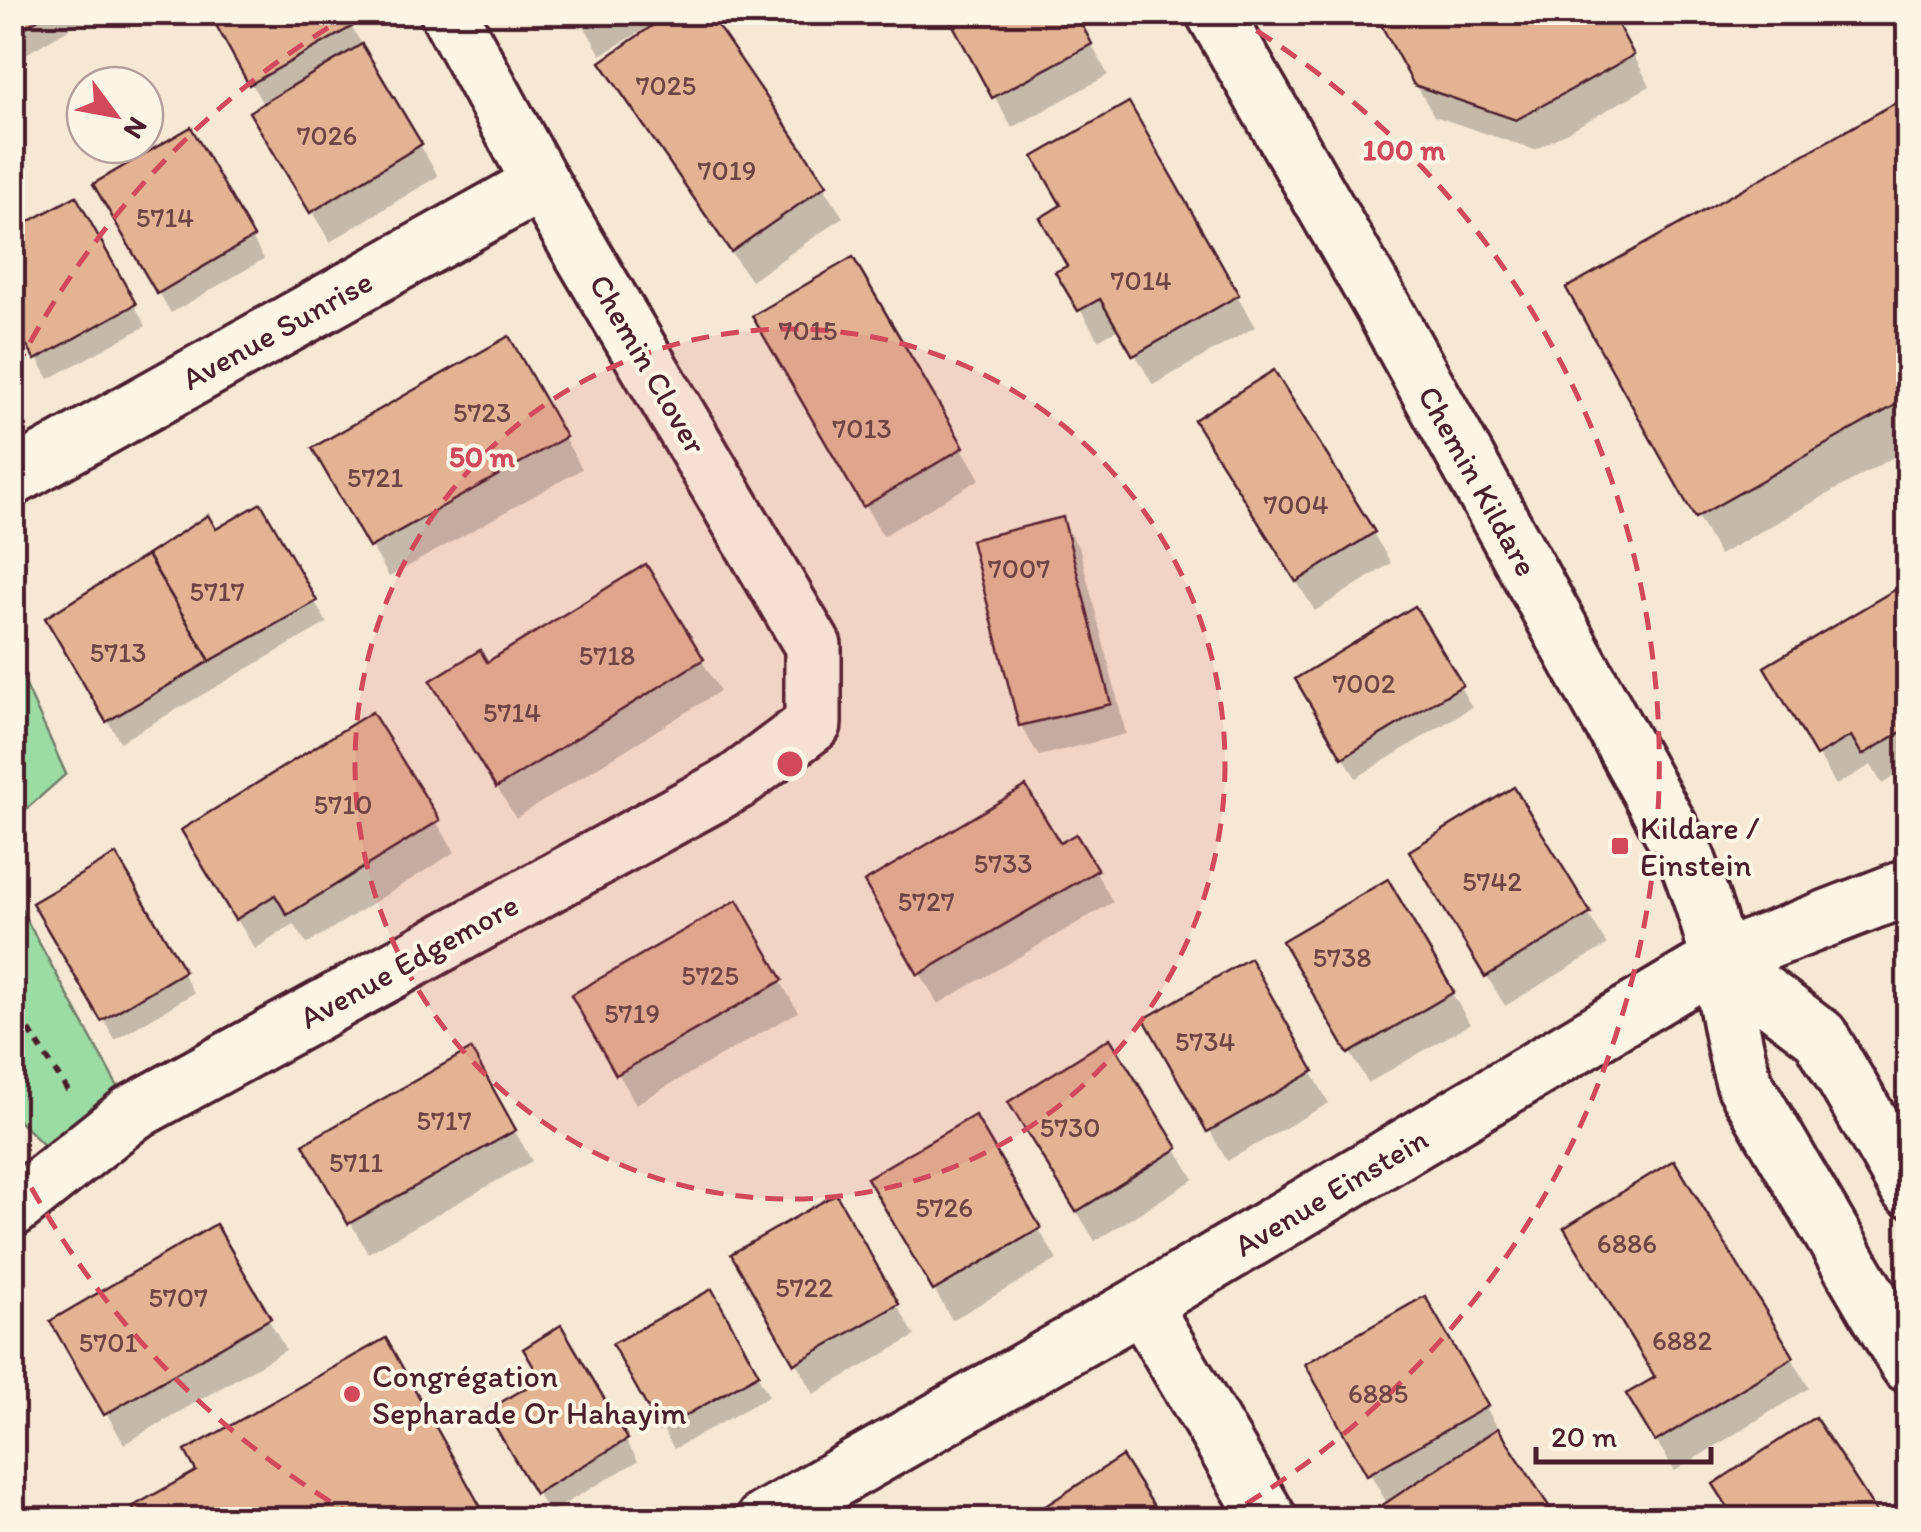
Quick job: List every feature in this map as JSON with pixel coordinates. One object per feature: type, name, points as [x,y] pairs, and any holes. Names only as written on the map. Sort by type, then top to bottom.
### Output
[{"type":"street","name":"Chemin Clover","points":[[448,12],[541,182],[813,646],[813,724]]},
{"type":"street","name":"Chemin Kildare","points":[[1214,12],[1385,310],[1686,859],[1719,960],[1736,1058],[1745,1085],[1908,1364]]},
{"type":"street","name":"Avenue Sunrise","points":[[12,478],[541,182]]},
{"type":"street","name":"Avenue Edgemore","points":[[12,1209],[132,1114],[736,782],[813,724]]},
{"type":"street","name":"Avenue Einstein","points":[[764,1520],[1142,1304],[1719,960],[1908,887]]},
{"type":"street","points":[[1719,960],[1820,1036],[1908,1188]]},
{"type":"street","points":[[1142,1304],[1269,1520]]},
{"type":"path","points":[[12,1004],[99,1140]]},
{"type":"green space","points":[[13,657],[66,774],[12,821]]},
{"type":"green space","points":[[12,893],[132,1113],[64,1165],[13,1115]]},
{"type":"building","points":[[12,12],[50,12],[12,35]]},
{"type":"building","points":[[209,12],[345,12],[353,26],[249,85]]},
{"type":"building","points":[[573,12],[603,12],[581,26]]},
{"type":"building","points":[[672,12],[679,12],[683,19],[692,12],[708,12],[827,185],[731,252],[600,62]]},
{"type":"building","points":[[946,12],[1075,12],[1092,44],[992,98]]},
{"type":"building","points":[[1374,12],[1611,12],[1634,55],[1516,120],[1414,85]]},
{"type":"building","points":[[362,44],[422,144],[310,213],[249,112]]},
{"type":"building","points":[[1908,96],[1908,398],[1695,518],[1566,288]]},
{"type":"building","points":[[1129,102],[1239,295],[1133,356],[1100,299],[1078,311],[1055,272],[1067,266],[1040,218],[1061,205],[1033,157]]},
{"type":"building","points":[[191,127],[254,237],[157,294],[93,184],[126,165],[165,165],[165,142]]},
{"type":"building","points":[[76,196],[136,304],[35,360],[12,320],[12,231]]},
{"type":"building","points":[[853,257],[964,447],[863,507],[752,316]]},
{"type":"building","points":[[509,336],[566,437],[369,548],[312,448]]},
{"type":"building","points":[[1274,370],[1375,532],[1296,582],[1194,420]]},
{"type":"building","points":[[261,503],[317,601],[210,661],[147,555],[208,515],[216,529]]},
{"type":"building","points":[[1063,517],[1111,704],[1019,726],[971,540]]},
{"type":"building","points":[[147,555],[210,661],[106,722],[45,618]]},
{"type":"building","points":[[646,564],[704,659],[496,788],[430,681],[480,650],[487,662]]},
{"type":"building","points":[[1908,582],[1908,728],[1862,755],[1851,736],[1816,756],[1764,667]]},
{"type":"building","points":[[1415,606],[1463,685],[1342,758],[1295,679]]},
{"type":"building","points":[[372,712],[440,820],[287,915],[275,895],[235,920],[181,830]]},
{"type":"building","points":[[1026,786],[1060,843],[1076,834],[1098,870],[918,975],[864,882]]},
{"type":"building","points":[[1514,787],[1591,913],[1485,977],[1409,851]]},
{"type":"building","points":[[116,854],[185,971],[101,1021],[32,903]]},
{"type":"building","points":[[1388,879],[1454,992],[1348,1054],[1282,941]]},
{"type":"building","points":[[737,900],[783,980],[616,1075],[571,995]]},
{"type":"building","points":[[1250,958],[1314,1071],[1207,1132],[1144,1019]]},
{"type":"building","points":[[1110,1038],[1178,1148],[1076,1212],[1008,1102]]},
{"type":"building","points":[[471,1049],[516,1130],[348,1224],[303,1144]]},
{"type":"building","points":[[975,1115],[1041,1228],[933,1291],[867,1178]]},
{"type":"building","points":[[1674,1160],[1794,1357],[1655,1442],[1626,1394],[1655,1377],[1564,1228]]},
{"type":"building","points":[[836,1194],[899,1304],[794,1364],[731,1254]]},
{"type":"building","points":[[216,1224],[271,1318],[104,1415],[50,1321]]},
{"type":"building","points":[[712,1289],[759,1374],[660,1430],[612,1344]]},
{"type":"building","points":[[1425,1296],[1488,1406],[1367,1475],[1305,1364]]},
{"type":"building","points":[[561,1325],[628,1439],[535,1494],[486,1411],[541,1379],[523,1349]]},
{"type":"building","name":"Congrégation Sepharade Or Hahayim","points":[[386,1338],[488,1520],[140,1520],[132,1507],[196,1471],[185,1451]]},
{"type":"building","points":[[1815,1417],[1882,1520],[1736,1520],[1713,1484]]},
{"type":"building","points":[[1498,1428],[1558,1520],[1390,1520],[1381,1506]]},
{"type":"building","points":[[1122,1456],[1163,1520],[1024,1520]]},
{"type":"place","name":"Kildare / Einstein","points":[[1620,846]]},
{"type":"place","name":"Congrégation Sepharade Or Hahayim","points":[[352,1394]]}]
